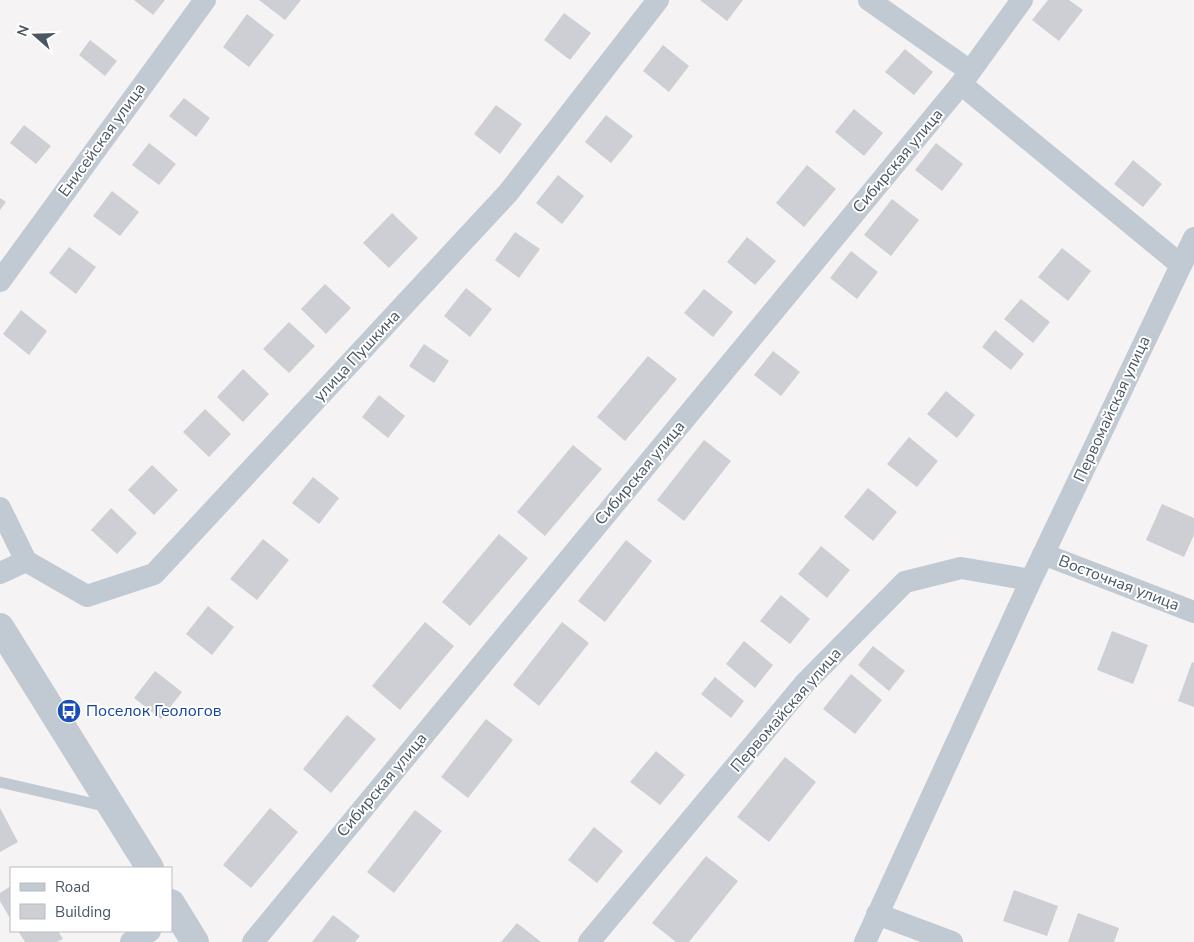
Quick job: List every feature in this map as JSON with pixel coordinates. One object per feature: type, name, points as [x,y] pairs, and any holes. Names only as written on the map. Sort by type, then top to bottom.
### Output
[{"type":"street","name":"Енисейская улица","points":[[0,281],[205,0]]},
{"type":"street","name":"улица Пушкина","points":[[26,561],[87,596],[154,574],[508,193],[658,0]]},
{"type":"street","points":[[869,0],[966,78],[1181,265]]},
{"type":"street","name":"Сибирская улица","points":[[253,942],[966,78],[1022,0]]},
{"type":"street","name":"Первомайская улица","points":[[865,942],[1043,554],[1194,238]]},
{"type":"street","points":[[0,508],[26,561],[0,573]]},
{"type":"street","name":"Восточная улица","points":[[1043,554],[1194,612]]},
{"type":"street","name":"Первомайская улица","points":[[588,942],[805,684],[905,582],[961,568],[1032,580]]},
{"type":"street","points":[[0,627],[149,867]]},
{"type":"street","points":[[173,911],[196,942]]},
{"type":"street","points":[[877,914],[952,942]]},
{"type":"street","points":[[131,942],[148,932]]},
{"type":"lane","points":[[0,782],[113,809]]},
{"type":"building","points":[[134,0],[165,0],[153,15]]},
{"type":"building","points":[[259,0],[301,0],[285,20]]},
{"type":"building","points":[[700,0],[743,0],[727,21]]},
{"type":"building","points":[[1048,0],[1069,0],[1083,10],[1059,41],[1032,20]]},
{"type":"building","points":[[564,13],[591,33],[570,60],[544,40]]},
{"type":"building","points":[[247,14],[274,35],[249,67],[223,47]]},
{"type":"building","points":[[90,40],[117,61],[105,76],[79,55]]},
{"type":"building","points":[[663,45],[689,66],[669,92],[643,71]]},
{"type":"building","points":[[905,49],[933,72],[914,95],[885,72]]},
{"type":"building","points":[[184,98],[210,118],[196,137],[169,116]]},
{"type":"building","points":[[496,105],[522,124],[500,154],[474,134]]},
{"type":"building","points":[[854,109],[883,133],[864,156],[835,132]]},
{"type":"building","points":[[606,115],[633,136],[611,163],[585,142]]},
{"type":"building","points":[[24,125],[51,146],[36,164],[10,143]]},
{"type":"building","points":[[149,143],[176,164],[159,185],[132,165]]},
{"type":"building","points":[[936,143],[963,164],[942,191],[915,170]]},
{"type":"building","points":[[1133,160],[1162,184],[1143,207],[1114,184]]},
{"type":"building","points":[[807,165],[836,189],[804,227],[776,203]]},
{"type":"building","points":[[558,175],[584,196],[562,224],[536,203]]},
{"type":"building","points":[[112,191],[139,212],[120,236],[93,216]]},
{"type":"building","points":[[0,198],[6,202],[0,210]]},
{"type":"building","points":[[892,199],[919,220],[891,256],[864,235]]},
{"type":"building","points":[[392,213],[418,238],[389,268],[363,243]]},
{"type":"building","points":[[515,232],[540,249],[519,278],[495,260]]},
{"type":"building","points":[[747,237],[776,261],[755,285],[727,262]]},
{"type":"building","points":[[69,247],[96,267],[76,294],[49,273]]},
{"type":"building","points":[[1062,248],[1091,271],[1068,301],[1038,277]]},
{"type":"building","points":[[851,251],[878,272],[857,299],[830,278]]},
{"type":"building","points":[[325,284],[351,308],[326,334],[301,309]]},
{"type":"building","points":[[466,288],[492,309],[470,337],[444,316]]},
{"type":"building","points":[[704,289],[733,312],[713,337],[684,313]]},
{"type":"building","points":[[1021,299],[1050,322],[1033,343],[1004,319]]},
{"type":"building","points":[[21,310],[47,331],[29,355],[3,334]]},
{"type":"building","points":[[289,322],[315,346],[289,373],[263,349]]},
{"type":"building","points":[[995,330],[1024,354],[1011,370],[982,347]]},
{"type":"building","points":[[424,344],[449,361],[434,383],[409,366]]},
{"type":"building","points":[[773,351],[800,372],[781,396],[754,375]]},
{"type":"building","points":[[648,356],[677,379],[625,441],[597,417]]},
{"type":"building","points":[[243,369],[269,394],[243,422],[217,397]]},
{"type":"building","points":[[946,391],[975,415],[957,438],[927,414]]},
{"type":"building","points":[[379,395],[405,416],[388,438],[362,417]]},
{"type":"building","points":[[205,409],[231,434],[209,457],[183,432]]},
{"type":"building","points":[[909,437],[938,461],[917,487],[887,464]]},
{"type":"building","points":[[704,440],[731,461],[684,521],[657,500]]},
{"type":"building","points":[[573,445],[602,469],[545,536],[517,512]]},
{"type":"building","points":[[152,465],[178,490],[154,515],[128,490]]},
{"type":"building","points":[[313,477],[339,498],[319,524],[292,503]]},
{"type":"building","points":[[868,488],[897,512],[873,541],[844,517]]},
{"type":"building","points":[[1162,504],[1194,518],[1194,535],[1184,557],[1146,540]]},
{"type":"building","points":[[111,508],[137,533],[117,554],[91,530]]},
{"type":"building","points":[[499,534],[528,558],[470,626],[442,602]]},
{"type":"building","points":[[263,539],[289,560],[257,600],[230,579]]},
{"type":"building","points":[[626,540],[652,561],[605,622],[578,601]]},
{"type":"building","points":[[821,546],[850,570],[827,598],[798,574]]},
{"type":"building","points":[[781,595],[810,619],[790,644],[760,621]]},
{"type":"building","points":[[208,606],[234,627],[212,655],[186,634]]},
{"type":"building","points":[[425,622],[454,646],[400,710],[372,686]]},
{"type":"building","points":[[562,622],[589,643],[539,706],[513,685]]},
{"type":"building","points":[[1112,631],[1148,645],[1133,684],[1097,670]]},
{"type":"building","points":[[744,641],[773,665],[755,688],[726,664]]},
{"type":"building","points":[[873,646],[905,671],[889,691],[858,665]]},
{"type":"building","points":[[1192,662],[1194,663],[1194,707],[1178,701]]},
{"type":"building","points":[[155,671],[182,692],[161,719],[134,698]]},
{"type":"building","points":[[851,674],[882,700],[855,734],[823,709]]},
{"type":"building","points":[[715,677],[744,701],[731,718],[701,694]]},
{"type":"building","points":[[347,715],[376,739],[331,793],[303,769]]},
{"type":"building","points":[[486,719],[513,740],[468,798],[441,777]]},
{"type":"building","points":[[656,751],[685,775],[660,805],[630,782]]},
{"type":"building","points":[[785,757],[816,782],[769,842],[737,817]]},
{"type":"building","points":[[0,808],[18,842],[0,852]]},
{"type":"building","points":[[270,808],[298,832],[251,888],[223,865]]},
{"type":"building","points":[[415,810],[442,831],[394,893],[367,872]]},
{"type":"building","points":[[594,827],[623,851],[597,883],[568,860]]},
{"type":"building","points":[[706,856],[738,881],[689,942],[676,942],[652,923]]},
{"type":"building","points":[[10,887],[10,918],[0,901],[0,893]]},
{"type":"building","points":[[1014,890],[1058,906],[1047,936],[1003,921]]},
{"type":"building","points":[[1078,913],[1119,928],[1114,942],[1068,942]]},
{"type":"building","points":[[333,915],[360,936],[355,942],[312,942]]},
{"type":"building","points":[[517,923],[541,942],[501,942]]},
{"type":"building","points":[[19,932],[59,932],[63,939],[57,942],[25,942]]},
{"type":"place","name":"Поселок Геологов","points":[[69,711]]}]
